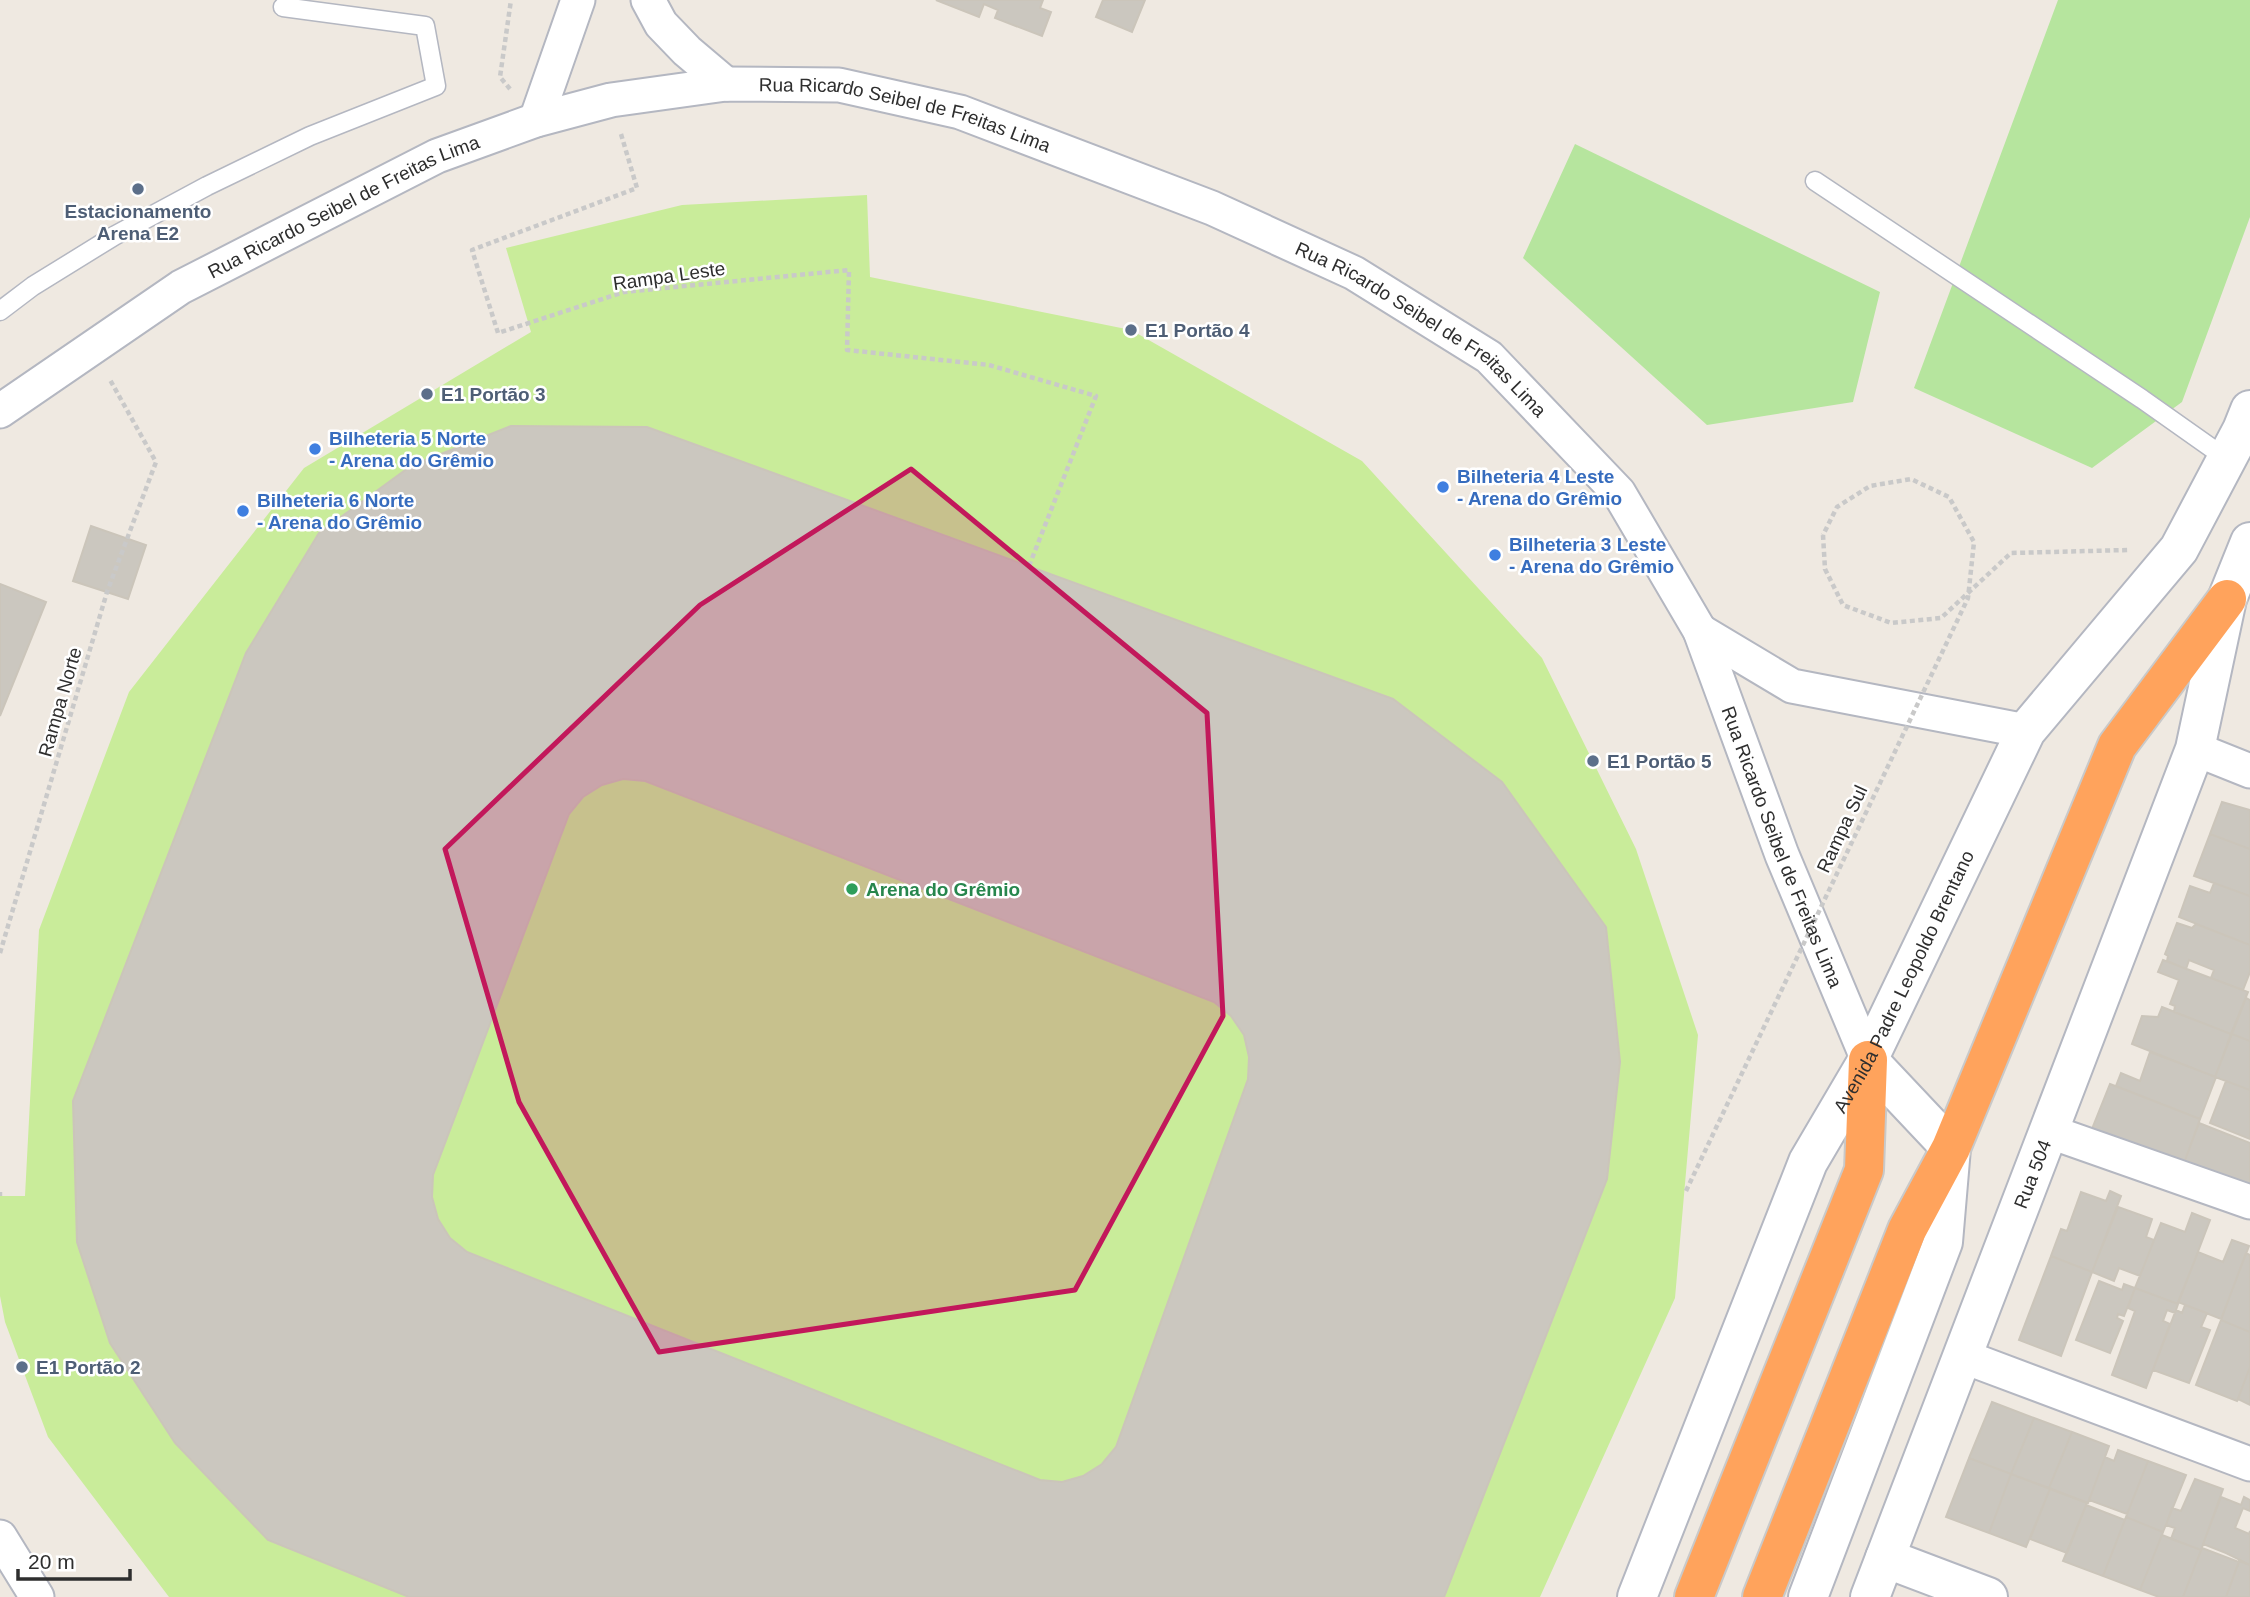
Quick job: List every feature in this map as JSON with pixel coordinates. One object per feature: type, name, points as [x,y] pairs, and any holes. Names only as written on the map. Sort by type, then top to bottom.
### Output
[{"type":"highway","points":[[1762,1597],[1907,1230],[1951,1148],[2117,746],[2227,599]]},
{"type":"highway","points":[[1694,1597],[1864,1170],[1868,1060]]},
{"type":"main road","name":"Avenida Padre Leopoldo Brentano","points":[[1637,1597],[1808,1163],[1868,1060],[2026,732],[2179,549],[2242,433]]},
{"type":"main road","points":[[2195,750],[2227,599],[2250,542]]},
{"type":"main road","name":"Rua 504","points":[[1870,1597],[2195,750]]},
{"type":"main road","points":[[1808,1597],[1943,1241],[1951,1148],[1868,1060]]},
{"type":"main road","points":[[1864,1450],[1885,1558],[1989,1597]]},
{"type":"street","points":[[536,120],[578,0]]},
{"type":"street","points":[[648,0],[661,24],[687,51],[726,84]]},
{"type":"street","name":"Rua Ricardo Seibel de Freitas Lima","points":[[0,411],[181,287],[437,156],[536,120],[611,100],[726,84],[839,85],[960,111],[1212,208],[1354,273],[1489,357],[1619,493],[1700,631],[1782,855],[1868,1060]]},
{"type":"street","name":"Rua Ricardo Seibel de Freitas Lima","points":[[1700,631],[1792,686],[2026,732]]},
{"type":"street","points":[[2195,750],[2250,771]]},
{"type":"street","points":[[2048,1130],[2250,1202]]},
{"type":"street","points":[[1962,1356],[2250,1464]]},
{"type":"street","points":[[0,1537],[37,1597]]},
{"type":"lane","points":[[0,311],[33,286],[114,236],[207,186],[310,136],[436,86],[425,26],[283,7]]},
{"type":"lane","points":[[1815,181],[2142,398],[2242,433]]},
{"type":"path","points":[[511,0],[500,77],[536,120]]},
{"type":"path","name":"Rampa Leste","points":[[611,100],[637,188],[472,250],[498,333],[624,292],[849,270],[847,350],[989,365],[1096,396],[1029,566]]},
{"type":"path","name":"Rampa Norte","points":[[0,953],[107,592],[156,462],[92,348]]},
{"type":"path","name":"Rampa Sul","points":[[1686,1191],[1968,598],[1974,542],[1950,497],[1911,479],[1870,486],[1837,507],[1823,535],[1825,569],[1843,605],[1891,623],[1941,618],[2011,553],[2179,549]]},
{"type":"highlighted area","points":[[911,469],[1207,713],[1223,1016],[1075,1290],[659,1352],[519,1102],[445,849],[700,605]]},
{"type":"green space","points":[[2058,0],[2250,0],[2250,217],[2182,402],[2092,468],[1914,388]]},
{"type":"green space","points":[[1575,144],[1880,292],[1853,402],[1707,425],[1523,258]]},
{"type":"green space","name":"Arena do Grêmio","points":[[867,195],[870,277],[1131,330],[1362,461],[1542,658],[1636,849],[1698,1035],[1675,1298],[1540,1597],[169,1597],[48,1437],[5,1322],[0,1296],[0,1196],[25,1196],[39,930],[129,692],[304,468],[531,332],[506,248],[682,205]]},
{"type":"building","points":[[936,0],[1043,0],[1040,8],[1051,12],[1042,36],[995,18],[998,10],[984,4],[979,17]]},
{"type":"building","points":[[1103,0],[1145,0],[1132,32],[1096,17]]},
{"type":"building","name":"Arena do Grêmio","points":[[511,426],[647,427],[1393,699],[1502,782],[1606,927],[1620,1062],[1607,1179],[1444,1597],[409,1597],[268,1540],[175,1443],[110,1343],[77,1242],[73,1101],[246,653],[319,533],[411,466]],"holes":[[[623,779],[645,781],[1214,1002],[1231,1016],[1244,1035],[1249,1057],[1248,1079],[1116,1447],[1102,1464],[1083,1476],[1062,1482],[1040,1480],[467,1252],[450,1238],[438,1219],[432,1197],[433,1175],[569,814],[583,797],[602,785]]]},
{"type":"building","points":[[91,526],[146,545],[128,599],[73,581]]},
{"type":"building","points":[[0,584],[46,602],[0,716]]},
{"type":"building","points":[[2222,802],[2250,810],[2250,849],[2210,834]]},
{"type":"building","points":[[2210,834],[2250,849],[2250,896],[2194,876]]},
{"type":"building","points":[[2214,883],[2250,896],[2250,945],[2179,917],[2190,886],[2210,893]]},
{"type":"building","points":[[2177,923],[2192,928],[2196,924],[2250,945],[2250,972],[2243,990],[2211,978],[2214,970],[2189,960],[2186,969],[2167,961],[2168,956],[2165,954]]},
{"type":"building","points":[[2163,960],[2248,992],[2231,1034],[2174,1012],[2175,1006],[2170,1004],[2179,980],[2158,972]]},
{"type":"building","points":[[2246,998],[2250,1000],[2250,1041],[2232,1034]]},
{"type":"building","points":[[2162,1007],[2231,1034],[2215,1077],[2132,1044],[2142,1016],[2158,1017]]},
{"type":"building","points":[[2232,1034],[2250,1041],[2250,1090],[2215,1077]]},
{"type":"building","points":[[2150,1052],[2216,1077],[2200,1119],[2116,1086],[2121,1073],[2140,1081]]},
{"type":"building","points":[[2226,1081],[2250,1090],[2250,1139],[2210,1123]]},
{"type":"building","points":[[2110,1084],[2200,1119],[2184,1163],[2092,1129]]},
{"type":"building","points":[[2199,1123],[2250,1143],[2250,1187],[2184,1163]]},
{"type":"building","points":[[2110,1191],[2121,1196],[2092,1272],[2051,1256],[2061,1229],[2067,1231],[2081,1192],[2106,1201]]},
{"type":"building","points":[[2118,1207],[2152,1219],[2146,1237],[2154,1240],[2140,1276],[2119,1268],[2114,1281],[2092,1272]]},
{"type":"building","points":[[2192,1213],[2210,1220],[2178,1304],[2135,1288],[2161,1223],[2185,1232]]},
{"type":"building","points":[[2232,1240],[2249,1246],[2221,1319],[2178,1302],[2198,1252],[2223,1262]]},
{"type":"building","points":[[2246,1253],[2250,1255],[2250,1332],[2221,1320]]},
{"type":"building","points":[[2051,1256],[2092,1272],[2061,1356],[2019,1340]]},
{"type":"building","points":[[2099,1281],[2122,1290],[2124,1284],[2135,1288],[2124,1316],[2118,1314],[2117,1318],[2123,1321],[2110,1353],[2076,1340]]},
{"type":"building","points":[[2135,1288],[2178,1304],[2175,1313],[2167,1310],[2163,1321],[2170,1324],[2146,1388],[2112,1375],[2135,1311],[2128,1308]]},
{"type":"building","points":[[2185,1305],[2207,1313],[2201,1327],[2210,1330],[2189,1383],[2153,1370],[2176,1310],[2182,1313]]},
{"type":"building","points":[[2221,1320],[2250,1332],[2250,1367],[2237,1401],[2196,1385]]},
{"type":"building","points":[[2250,1367],[2250,1405],[2238,1399]]},
{"type":"building","points":[[1992,1402],[2034,1418],[2011,1474],[1969,1458]]},
{"type":"building","points":[[2034,1418],[2072,1432],[2049,1488],[2011,1474]]},
{"type":"building","points":[[2072,1432],[2109,1446],[2088,1503],[2049,1488]]},
{"type":"building","points":[[2118,1450],[2148,1461],[2127,1514],[2089,1500],[2105,1457],[2114,1461]]},
{"type":"building","points":[[1969,1458],[2011,1474],[1989,1533],[1946,1517]]},
{"type":"building","points":[[2148,1461],[2186,1475],[2163,1532],[2126,1517]]},
{"type":"building","points":[[2011,1474],[2050,1489],[2026,1547],[1989,1533]]},
{"type":"building","points":[[2195,1479],[2223,1489],[2201,1550],[2171,1539],[2175,1528],[2166,1525],[2172,1508],[2181,1511]]},
{"type":"building","points":[[2050,1489],[2087,1503],[2067,1553],[2030,1539]]},
{"type":"building","points":[[2221,1497],[2241,1505],[2244,1497],[2250,1500],[2250,1511],[2243,1508],[2235,1528],[2249,1534],[2250,1531],[2250,1565],[2203,1544]]},
{"type":"building","points":[[2086,1505],[2125,1520],[2103,1576],[2063,1561]]},
{"type":"building","points":[[2126,1517],[2163,1532],[2140,1590],[2103,1576]]},
{"type":"building","points":[[2162,1535],[2201,1550],[2183,1597],[2159,1597],[2140,1590]]},
{"type":"building","points":[[2202,1548],[2239,1562],[2226,1597],[2183,1597]]},
{"type":"building","points":[[2239,1561],[2250,1565],[2250,1597],[2226,1597]]},
{"type":"place","name":"Estacionamento Arena E2","points":[[138,189]]},
{"type":"place","name":"E1 Portão 4","points":[[1131,330]]},
{"type":"place","name":"E1 Portão 3","points":[[427,394]]},
{"type":"place","name":"Bilheteria 5 Norte - Arena do Grêmio","points":[[315,449]]},
{"type":"place","name":"Bilheteria 4 Leste - Arena do Grêmio","points":[[1443,487]]},
{"type":"place","name":"Bilheteria 6 Norte - Arena do Grêmio","points":[[243,511]]},
{"type":"place","name":"Bilheteria 3 Leste - Arena do Grêmio","points":[[1495,555]]},
{"type":"place","name":"E1 Portão 5","points":[[1593,761]]},
{"type":"place","name":"Arena do Grêmio","points":[[852,889]]},
{"type":"place","name":"E1 Portão 2","points":[[22,1367]]}]
